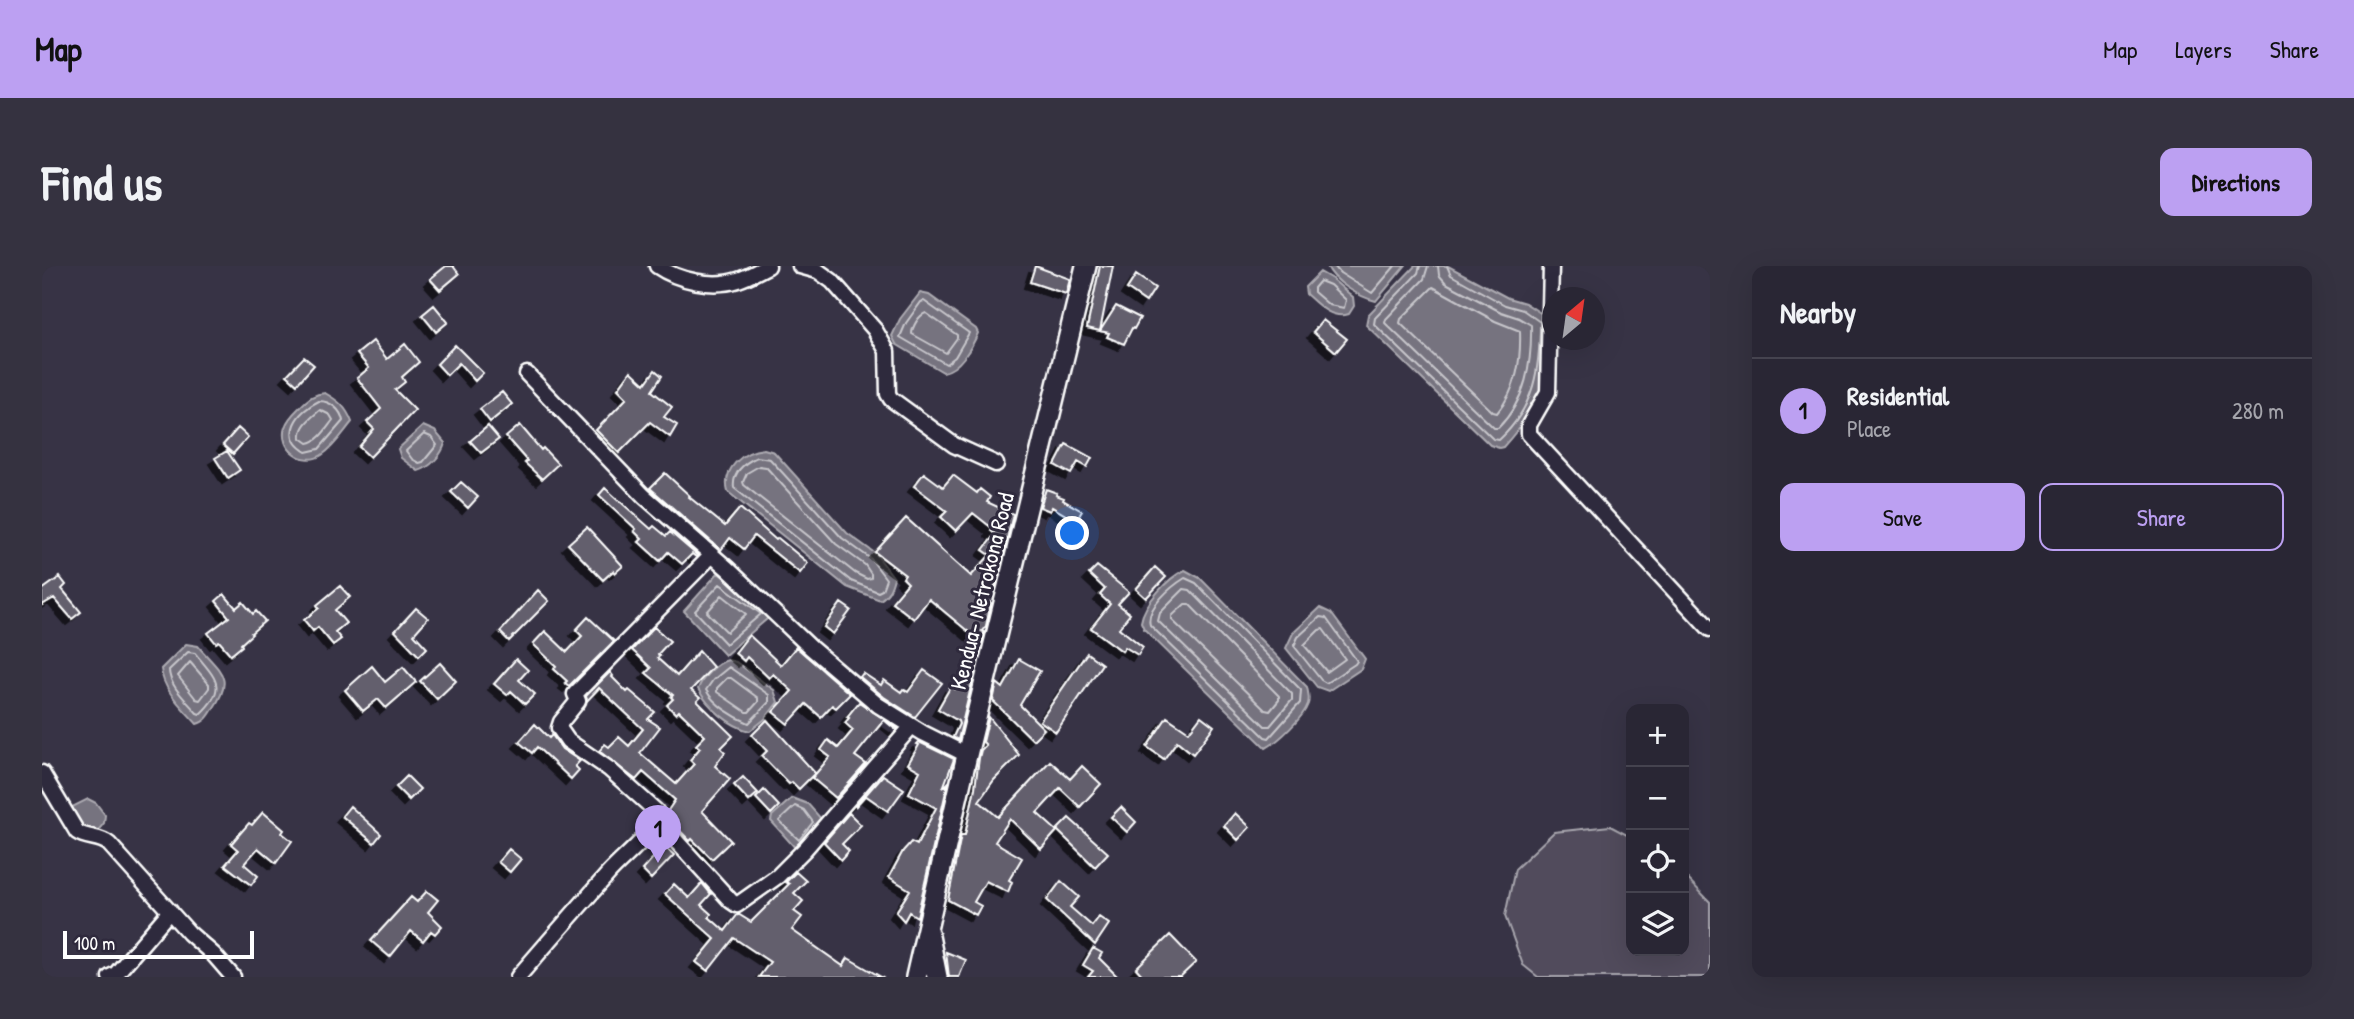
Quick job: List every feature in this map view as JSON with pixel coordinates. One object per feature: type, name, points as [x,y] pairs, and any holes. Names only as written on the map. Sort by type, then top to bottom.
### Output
[{"type":"main road","name":"Kendua- Netrokona Road","points":[[916,977],[1086,266]]},
{"type":"main road","points":[[927,928],[937,977]]},
{"type":"street","points":[[657,266],[686,279],[710,283],[736,281],[768,266]]},
{"type":"street","points":[[800,266],[818,271],[832,281],[875,330],[887,351],[888,394],[891,399],[954,445],[996,464]]},
{"type":"street","points":[[1551,266],[1548,392],[1529,425],[1529,434],[1710,629]]},
{"type":"street","points":[[527,374],[645,496],[811,648],[878,705],[967,755]]},
{"type":"street","points":[[712,555],[575,694],[578,701],[559,726],[568,741],[609,769],[656,811],[657,820],[731,901],[737,905],[778,876],[805,849],[912,726]]},
{"type":"street","points":[[42,773],[77,832],[105,841],[233,977]]},
{"type":"street","points":[[518,977],[657,820]]},
{"type":"street","points":[[110,977],[116,974],[170,911]]},
{"type":"shaded area","points":[[1610,826],[1626,834],[1626,956],[1689,956],[1689,880],[1710,902],[1710,977],[1538,977],[1523,965],[1505,916],[1515,869],[1554,832]]},
{"type":"water","points":[[1327,266],[1405,266],[1376,301],[1348,288],[1335,278]]},
{"type":"water","points":[[1415,266],[1448,266],[1508,298],[1525,303],[1542,314],[1542,350],[1545,350],[1545,361],[1542,386],[1528,414],[1503,447],[1490,445],[1366,325],[1368,315]]},
{"type":"water","points":[[1320,272],[1353,297],[1354,306],[1349,314],[1331,313],[1306,294],[1305,287]]},
{"type":"water","points":[[920,293],[929,295],[978,333],[964,357],[954,367],[943,372],[896,344],[892,336],[900,319]]},
{"type":"water","points":[[325,393],[342,405],[352,422],[322,455],[308,459],[294,454],[285,442],[285,427],[288,421],[307,401],[315,395]]},
{"type":"water","points":[[423,426],[435,431],[445,443],[435,460],[418,471],[401,458],[398,449]]},
{"type":"water","points":[[764,449],[774,452],[847,533],[876,554],[894,578],[883,598],[880,600],[847,587],[728,492],[728,476],[741,457]]},
{"type":"water","points":[[1185,570],[1200,578],[1307,687],[1309,702],[1301,716],[1284,735],[1266,748],[1144,629],[1141,622],[1152,599],[1164,585]]},
{"type":"water","points":[[718,573],[774,613],[725,655],[684,611]]},
{"type":"water","points":[[1320,608],[1331,613],[1365,659],[1361,669],[1328,691],[1317,687],[1286,648],[1293,633]]},
{"type":"water","points":[[186,644],[198,646],[218,669],[224,682],[220,698],[211,712],[205,720],[197,724],[170,692],[161,669]]},
{"type":"water","points":[[728,660],[736,662],[774,690],[778,702],[765,719],[750,731],[734,725],[720,715],[698,689],[710,671]]},
{"type":"water","points":[[792,798],[808,804],[822,820],[797,850],[771,821],[772,816]]},
{"type":"water","points":[[88,799],[96,803],[105,815],[104,823],[96,833],[85,833],[68,809]]},
{"type":"building","points":[[446,266],[453,266],[459,274],[440,290],[430,279]]},
{"type":"building","points":[[1035,266],[1070,279],[1066,294],[1030,282]]},
{"type":"building","points":[[1100,266],[1113,266],[1100,331],[1087,328]]},
{"type":"building","points":[[1136,275],[1155,288],[1146,302],[1127,289]]},
{"type":"building","points":[[434,305],[448,322],[436,332],[422,315]]},
{"type":"building","points":[[1116,306],[1140,318],[1124,344],[1107,337],[1109,333],[1100,331]]},
{"type":"building","points":[[1323,320],[1347,339],[1336,352],[1313,332]]},
{"type":"building","points":[[373,341],[387,359],[405,344],[419,362],[402,377],[405,382],[395,390],[415,410],[370,457],[359,447],[374,429],[367,422],[381,409],[357,378],[369,368],[357,354]]},
{"type":"building","points":[[455,345],[483,373],[475,381],[459,363],[447,375],[437,364]]},
{"type":"building","points":[[304,357],[314,365],[297,384],[287,375]]},
{"type":"building","points":[[655,370],[662,376],[652,391],[672,407],[664,417],[677,425],[670,437],[650,422],[619,453],[596,430],[627,398],[618,389],[631,371],[645,384]]},
{"type":"building","points":[[502,392],[512,404],[490,422],[480,409]]},
{"type":"building","points":[[520,425],[541,450],[543,448],[558,464],[542,479],[525,463],[527,461],[506,437]]},
{"type":"building","points":[[488,426],[499,439],[481,453],[470,441]]},
{"type":"building","points":[[238,428],[248,437],[233,454],[223,445]]},
{"type":"building","points":[[1066,444],[1092,458],[1087,467],[1078,462],[1071,474],[1055,465]]},
{"type":"building","points":[[227,451],[240,470],[228,478],[215,458]]},
{"type":"building","points":[[665,473],[725,526],[740,508],[776,540],[778,538],[808,563],[800,573],[754,536],[744,549],[730,538],[721,550],[650,488]]},
{"type":"building","points":[[924,473],[943,487],[953,475],[977,493],[980,489],[990,497],[987,502],[1013,514],[996,585],[985,597],[991,603],[986,626],[982,631],[982,643],[929,599],[914,619],[892,602],[908,583],[903,578],[905,575],[875,552],[906,518],[971,576],[990,555],[983,550],[995,534],[991,531],[992,528],[973,513],[956,531],[941,517],[947,511],[914,486]]},
{"type":"building","points":[[461,482],[478,497],[468,508],[451,492]]},
{"type":"building","points":[[605,488],[651,529],[654,526],[666,536],[670,532],[698,556],[692,554],[682,564],[668,552],[660,561],[639,542],[642,539],[634,531],[636,529],[599,495]]},
{"type":"building","points":[[1046,489],[1057,493],[1056,495],[1082,511],[1076,521],[1052,507],[1050,511],[1040,507]]},
{"type":"building","points":[[587,527],[623,566],[603,580],[568,544]]},
{"type":"building","points":[[1097,566],[1129,592],[1118,604],[1130,614],[1119,628],[1143,647],[1138,655],[1125,647],[1122,651],[1091,628],[1110,604],[1100,595],[1105,589],[1089,574]]},
{"type":"building","points":[[1155,567],[1166,577],[1146,598],[1136,589]]},
{"type":"building","points":[[60,577],[66,585],[62,589],[81,612],[72,619],[54,598],[42,605],[42,590]]},
{"type":"building","points":[[340,586],[350,597],[335,610],[346,623],[335,632],[341,639],[333,645],[318,627],[313,631],[304,620]]},
{"type":"building","points":[[538,590],[549,601],[509,641],[500,632]]},
{"type":"building","points":[[224,594],[236,608],[243,602],[253,614],[256,611],[265,621],[231,655],[208,633],[229,617],[216,601]]},
{"type":"building","points":[[841,603],[851,610],[833,634],[824,627]]},
{"type":"building","points":[[416,608],[428,618],[414,634],[427,648],[419,656],[395,631]]},
{"type":"building","points":[[588,617],[614,641],[569,686],[554,669],[556,666],[533,644],[545,631],[567,652],[582,636],[576,630]]},
{"type":"building","points":[[654,627],[670,641],[657,658],[677,676],[699,651],[713,667],[691,690],[700,698],[697,701],[733,736],[721,748],[725,752],[715,766],[730,779],[702,811],[731,841],[712,859],[667,817],[667,812],[675,800],[643,772],[636,780],[599,751],[605,744],[609,747],[619,737],[629,746],[643,729],[599,688],[587,701],[586,696],[610,672],[627,692],[629,690],[655,712],[648,719],[660,727],[640,753],[676,784],[694,764],[690,760],[700,748],[696,745],[705,736],[679,711],[676,714],[667,705],[673,695],[646,673],[651,668],[632,650]]},
{"type":"building","points":[[749,635],[781,665],[796,647],[850,694],[836,708],[832,705],[821,717],[806,704],[788,724],[773,712],[792,691],[773,674],[769,678],[747,657],[744,661],[735,653]]},
{"type":"building","points":[[1087,653],[1102,664],[1056,732],[1040,721]]},
{"type":"building","points":[[977,654],[958,740],[953,737],[958,721],[938,709],[951,686],[955,689],[961,680],[966,683]]},
{"type":"building","points":[[516,659],[528,670],[519,680],[535,694],[525,704],[511,691],[507,695],[494,684]]},
{"type":"building","points":[[1019,659],[1040,671],[1020,705],[1044,729],[1033,740],[993,701],[997,683],[1003,688]]},
{"type":"building","points":[[440,663],[456,681],[437,699],[420,681]]},
{"type":"building","points":[[372,666],[385,682],[403,667],[416,682],[386,708],[378,699],[363,711],[345,690]]},
{"type":"building","points":[[924,670],[942,683],[915,717],[860,677],[863,673],[881,685],[884,680],[901,692],[903,689],[908,692]]},
{"type":"building","points":[[859,702],[897,728],[896,730],[884,720],[855,756],[866,764],[836,798],[812,778],[830,757],[821,750],[828,740],[838,748],[853,730],[845,723]]},
{"type":"building","points":[[1201,716],[1214,726],[1193,754],[1177,741],[1164,759],[1147,747],[1167,717],[1189,732]]},
{"type":"building","points":[[989,717],[1019,755],[994,780],[979,801],[998,817],[1050,761],[1070,779],[1082,766],[1101,784],[1080,807],[1060,788],[1037,813],[1057,831],[1041,849],[1010,819],[995,842],[1022,858],[1009,880],[1012,882],[1008,892],[986,881],[974,902],[981,906],[976,915],[948,900],[961,835],[965,835],[979,758],[986,745],[983,742]]},
{"type":"building","points":[[767,720],[815,773],[799,789],[792,782],[789,784],[762,756],[767,751],[752,735]]},
{"type":"building","points":[[535,724],[549,738],[552,735],[562,749],[580,761],[575,766],[579,770],[571,779],[537,747],[532,753],[519,742]]},
{"type":"building","points":[[919,742],[954,759],[943,788],[948,783],[917,917],[909,912],[904,921],[896,912],[910,890],[889,877],[903,851],[911,842],[917,845],[936,808],[909,793],[920,771],[908,764]]},
{"type":"building","points":[[883,775],[904,789],[888,811],[865,795]]},
{"type":"building","points":[[407,776],[420,789],[409,800],[396,787]]},
{"type":"building","points":[[743,777],[758,793],[749,801],[734,785]]},
{"type":"building","points":[[764,790],[779,806],[771,814],[756,798]]},
{"type":"building","points":[[350,806],[381,834],[374,843],[342,816]]},
{"type":"building","points":[[1121,807],[1136,822],[1127,832],[1111,817]]},
{"type":"building","points":[[263,812],[284,830],[282,833],[292,841],[276,863],[258,848],[244,864],[258,876],[251,885],[225,865],[238,850],[231,844],[249,823],[252,825]]},
{"type":"building","points":[[849,813],[861,825],[842,844],[849,851],[841,860],[824,842]]},
{"type":"building","points":[[1235,813],[1250,827],[1238,840],[1224,826]]},
{"type":"building","points":[[1069,818],[1108,853],[1095,867],[1057,830]]},
{"type":"building","points":[[664,846],[674,855],[651,879],[642,870]]},
{"type":"building","points":[[509,849],[521,859],[510,872],[498,862]]},
{"type":"building","points":[[796,872],[806,881],[794,893],[803,901],[794,911],[802,917],[792,930],[843,966],[848,958],[881,977],[759,977],[770,962],[734,938],[708,971],[696,962],[715,939],[665,894],[674,884],[689,898],[702,883],[711,894],[701,905],[711,914],[709,917],[725,931],[738,914],[751,922],[789,884],[786,882]]},
{"type":"building","points":[[1061,881],[1079,897],[1070,907],[1092,926],[1099,917],[1109,924],[1095,945],[1047,900]]},
{"type":"building","points":[[427,891],[438,900],[428,912],[442,926],[435,934],[431,931],[423,941],[411,931],[390,957],[371,941],[411,897],[417,902]]},
{"type":"building","points":[[1170,935],[1196,962],[1180,977],[1144,977],[1136,968]]},
{"type":"building","points":[[1093,948],[1102,953],[1099,958],[1118,977],[1088,977],[1093,971],[1083,965]]},
{"type":"building","points":[[946,952],[966,960],[959,977],[949,977]]},
{"type":"place","name":"Residential","points":[[658,863]]}]
